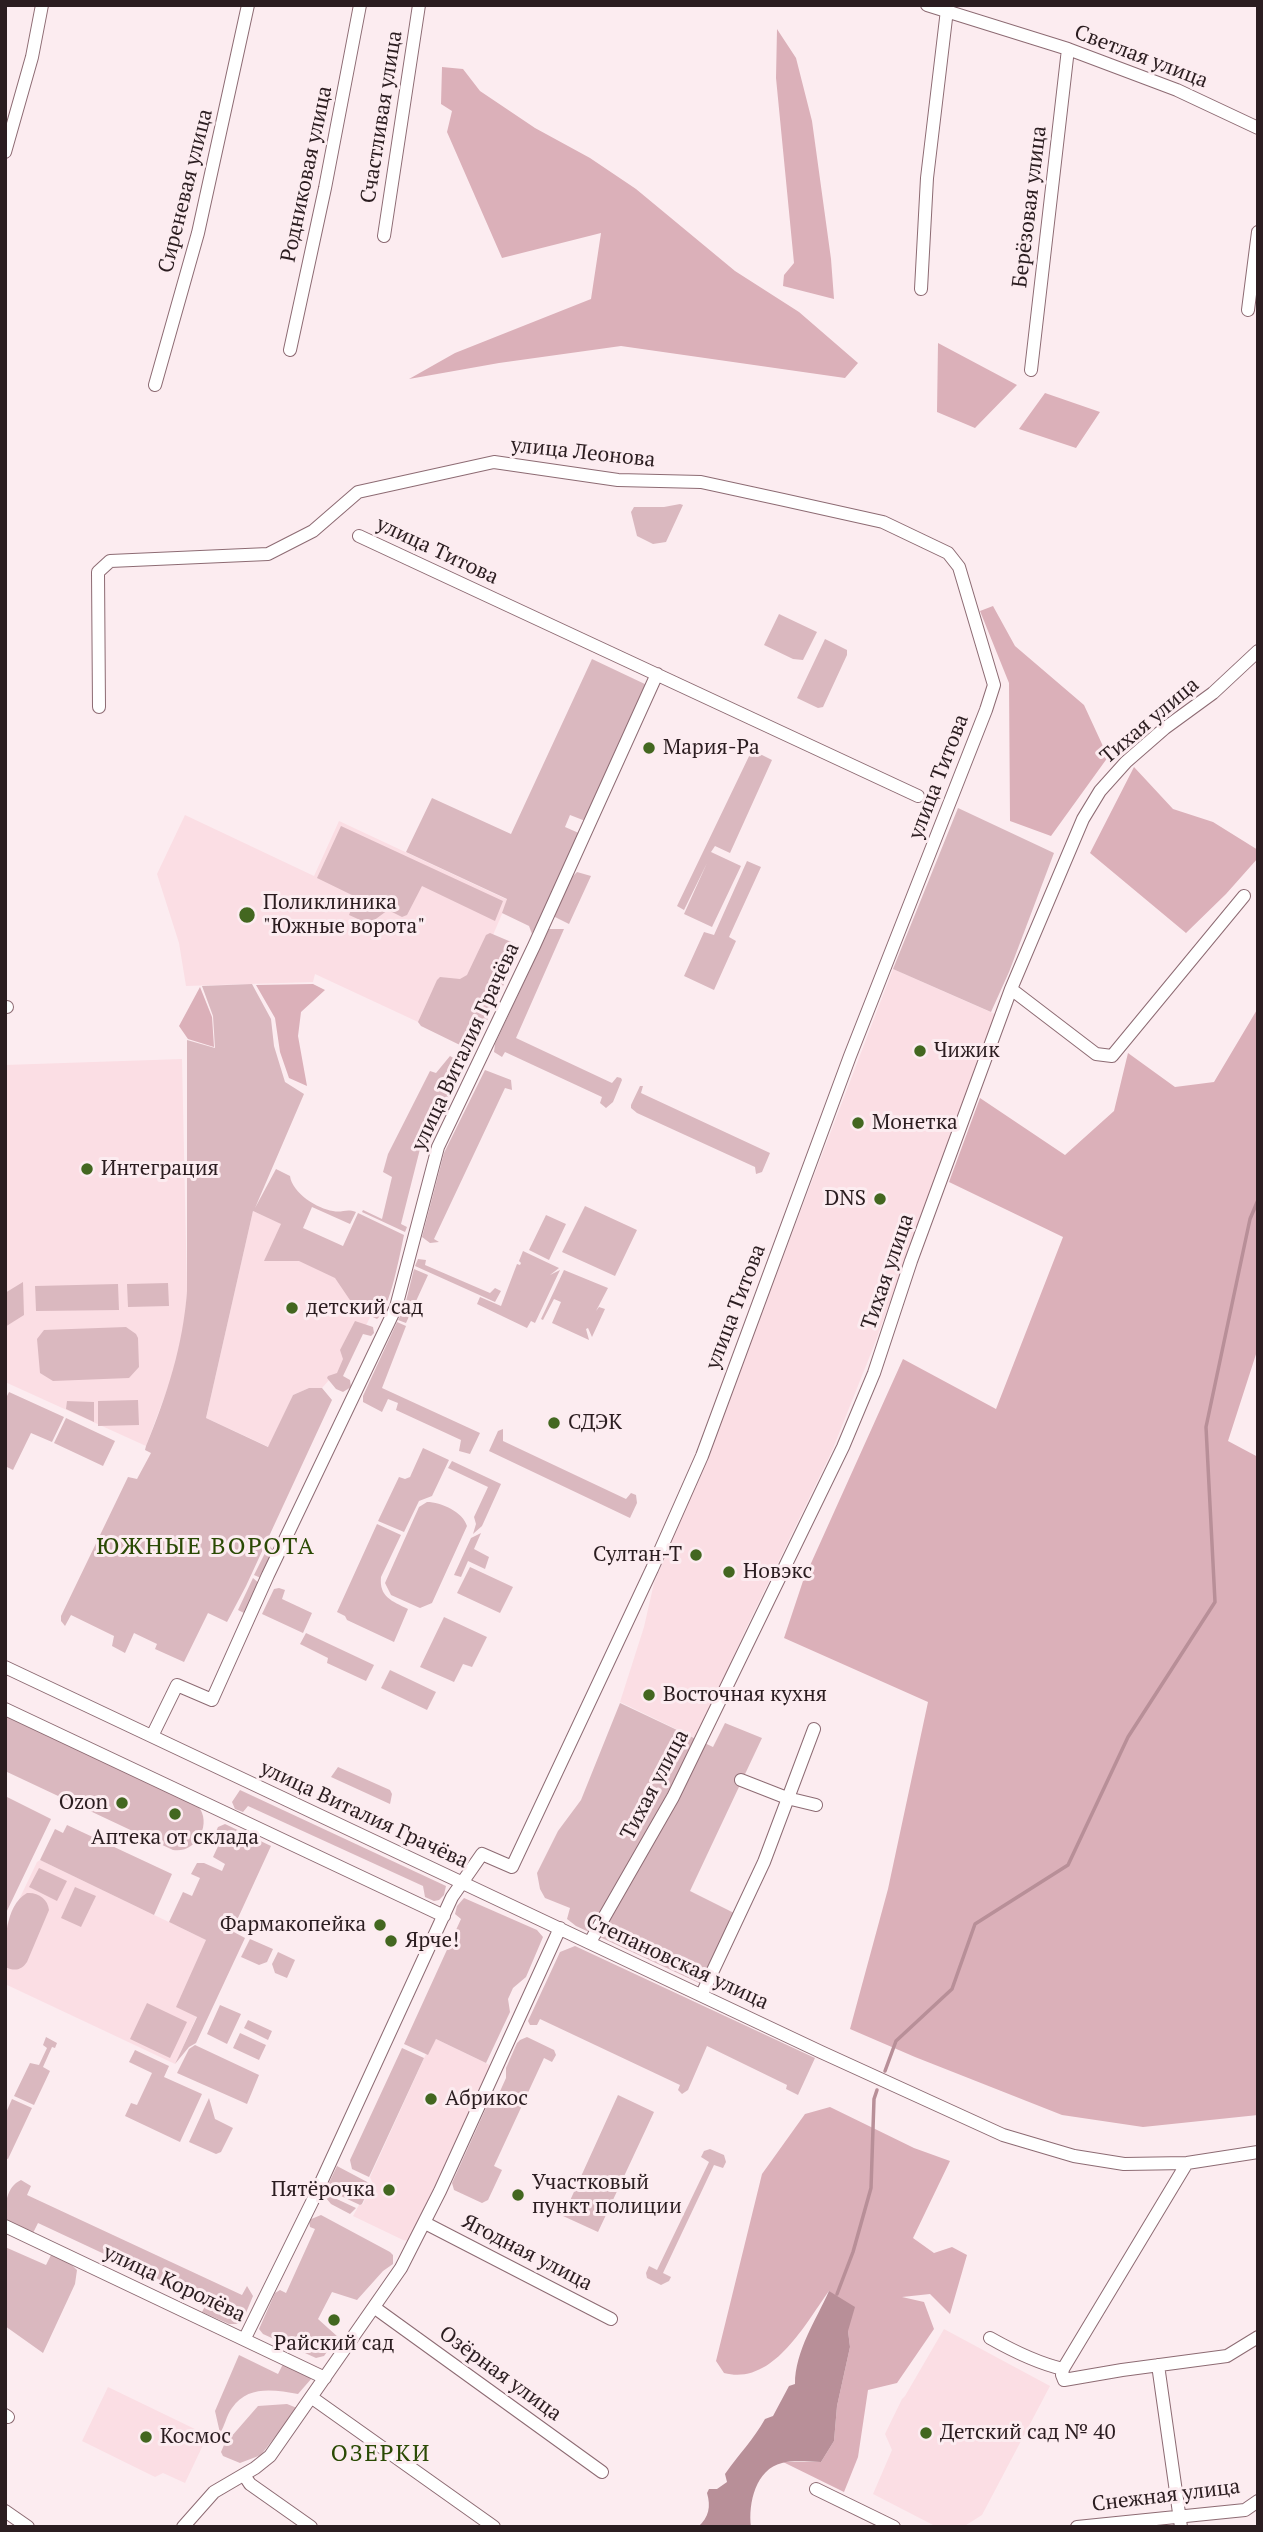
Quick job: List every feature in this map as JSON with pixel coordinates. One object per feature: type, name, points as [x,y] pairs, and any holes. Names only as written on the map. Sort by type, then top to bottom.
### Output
[{"type":"street","points":[[5,152],[32,57],[42,5]]},
{"type":"street","name":"Сиреневая улица","points":[[155,385],[198,233],[248,5]]},
{"type":"street","name":"Родниковая улица","points":[[290,350],[360,5]]},
{"type":"street","name":"Счастливая улица","points":[[384,236],[419,5]]},
{"type":"street","name":"Светлая улица","points":[[927,5],[1068,49],[1177,90],[1258,128]]},
{"type":"street","points":[[921,289],[927,178],[947,10]]},
{"type":"street","name":"Берёзовая улица","points":[[1031,370],[1068,49]]},
{"type":"street","points":[[1248,310],[1258,232]]},
{"type":"street","name":"улица Леонова","points":[[99,707],[98,572],[110,561],[268,554],[313,531],[358,492],[494,462],[618,480],[701,482],[883,522],[948,553],[959,567],[994,685]]},
{"type":"street","name":"улица Титова","points":[[359,536],[918,796]]},
{"type":"street","name":"Тихая улица","points":[[590,1942],[673,1797],[844,1447],[874,1373],[911,1261],[1011,989],[1083,819],[1100,791],[1145,745],[1213,693],[1258,651]]},
{"type":"street","name":"улица Виталия Грачёва","points":[[152,1736],[177,1685],[212,1700],[268,1575],[396,1307],[438,1147],[534,946],[657,674]]},
{"type":"street","name":"улица Титова","points":[[462,1883],[482,1854],[512,1867],[656,1561],[702,1457],[850,1056],[994,685]]},
{"type":"street","points":[[1011,989],[1096,1054],[1112,1056],[1244,896]]},
{"type":"street","name":"улица Виталия Грачёва","points":[[5,1667],[560,1928]]},
{"type":"street","points":[[5,1709],[444,1916]]},
{"type":"street","points":[[702,1994],[764,1862],[814,1729]]},
{"type":"street","points":[[741,1780],[787,1798],[816,1805]]},
{"type":"street","points":[[244,2338],[312,2202],[452,1896],[462,1883]]},
{"type":"street","name":"Степановская улица","points":[[183,2527],[214,2493],[270,2456],[401,2268],[425,2223],[560,1928],[1003,2135],[1101,2161],[1146,2164],[1187,2163],[1258,2152]]},
{"type":"street","points":[[1064,2375],[1187,2163]]},
{"type":"street","name":"Ягодная улица","points":[[425,2223],[611,2319]]},
{"type":"street","name":"улица Королёва","points":[[5,2226],[325,2378]]},
{"type":"street","name":"Озёрная улица","points":[[375,2308],[602,2472]]},
{"type":"street","points":[[990,2338],[1064,2375],[1227,2356],[1258,2337]]},
{"type":"street","points":[[1158,2365],[1180,2521]]},
{"type":"street","points":[[311,2398],[494,2527]]},
{"type":"street","points":[[244,2475],[250,2483],[311,2527]]},
{"type":"street","points":[[816,2489],[894,2527]]},
{"type":"street","name":"Снежная улица","points":[[1077,2527],[1180,2521],[1245,2510],[1258,2501]]},
{"type":"street","points":[[5,2511],[28,2527]]},
{"type":"shaded area","points":[[777,29],[796,58],[812,121],[834,299],[783,286],[784,275],[794,263],[776,78]]},
{"type":"shaded area","points":[[442,67],[463,69],[480,91],[636,189],[735,271],[799,312],[858,363],[845,378],[621,346],[409,379],[455,353],[591,299],[601,233],[502,258],[447,132],[452,111],[441,104]]},
{"type":"shaded area","points":[[938,343],[1017,385],[975,428],[937,412]]},
{"type":"shaded area","points":[[1045,393],[1100,412],[1076,448],[1019,429]]},
{"type":"shaded area","points":[[683,505],[666,542],[653,544],[637,536],[631,512],[634,507]]},
{"type":"shaded area","points":[[993,606],[1015,646],[1084,705],[1108,757],[1051,836],[1010,821],[1009,683],[980,611]]},
{"type":"shaded area","points":[[779,614],[817,632],[803,660],[793,659],[764,645]]},
{"type":"shaded area","points":[[825,639],[847,650],[847,655],[823,707],[818,708],[797,698]]},
{"type":"shaded area","points":[[592,659],[649,686],[588,822],[570,815],[565,827],[581,834],[532,934],[529,926],[502,913],[507,899],[406,852],[432,798],[511,834]]},
{"type":"shaded area","points":[[752,750],[772,760],[730,853],[715,846],[711,852],[741,866],[712,927],[684,914],[707,863],[684,910],[677,906]]},
{"type":"shaded area","points":[[1134,767],[1173,809],[1213,822],[1258,850],[1258,858],[1186,933],[1090,853]]},
{"type":"shaded area","points":[[958,808],[1054,853],[991,1012],[893,969]]},
{"type":"shaded area","points":[[185,815],[314,876],[339,821],[508,900],[493,935],[461,1042],[315,974],[313,982],[186,986],[179,943],[157,874]]},
{"type":"shaded area","points":[[341,826],[503,901],[495,921],[422,886],[407,915],[402,917],[388,910],[369,924],[349,915],[356,897],[317,878]]},
{"type":"shaded area","points":[[747,861],[761,867],[729,937],[736,941],[714,990],[684,976],[704,932],[714,935]]},
{"type":"shaded area","points":[[577,872],[591,876],[569,924],[553,916]]},
{"type":"shaded area","points":[[549,929],[564,929],[516,1038],[612,1083],[617,1077],[621,1078],[613,1102],[606,1108],[600,1103],[602,1097],[505,1052],[502,1057],[494,1052],[495,1044]]},
{"type":"shaded area","points":[[490,933],[516,944],[519,952],[476,1044],[466,1048],[418,1022],[437,980],[440,977],[460,979],[467,975],[486,935]]},
{"type":"shaded area","points":[[893,969],[995,1014],[875,1343],[832,1451],[745,1631],[697,1739],[620,1702],[644,1627],[654,1583],[747,1351]]},
{"type":"shaded area","points":[[252,984],[271,1019],[274,1046],[285,1082],[304,1094],[255,1208],[276,1169],[290,1176],[295,1188],[313,1204],[333,1211],[356,1212],[350,1224],[312,1207],[303,1228],[343,1246],[358,1213],[404,1235],[390,1293],[382,1314],[377,1319],[356,1309],[335,1278],[299,1261],[264,1261],[281,1224],[253,1211],[206,1418],[268,1447],[293,1395],[309,1388],[322,1388],[332,1400],[227,1622],[208,1613],[184,1662],[155,1649],[157,1644],[134,1633],[125,1653],[112,1646],[114,1636],[71,1615],[65,1626],[61,1616],[128,1477],[137,1479],[151,1453],[145,1450],[146,1446],[178,1351],[187,1291],[187,1040],[215,1048],[213,1016],[202,986]]},
{"type":"shaded area","points":[[313,984],[325,990],[301,1012],[298,1036],[307,1086],[289,1078],[280,1052],[275,1018],[256,985]]},
{"type":"shaded area","points":[[200,987],[212,1017],[214,1047],[188,1039],[179,1026]]},
{"type":"shaded area","points":[[1258,1008],[1258,1348],[1228,1441],[1258,1457],[1258,2115],[1143,2127],[1062,2115],[850,2029],[888,1889],[928,1702],[784,1638],[803,1581],[903,1359],[996,1409],[1063,1237],[949,1182],[980,1098],[1065,1155],[1114,1111],[1128,1053],[1175,1087],[1214,1082]]},
{"type":"shaded area","points":[[450,1056],[462,1063],[464,1071],[421,1145],[401,1224],[407,1227],[405,1232],[362,1212],[363,1210],[382,1219],[392,1177],[383,1172],[388,1154],[430,1071],[436,1073]]},
{"type":"shaded area","points":[[182,1059],[187,1291],[184,1326],[173,1374],[146,1446],[5,1382],[5,1065]]},
{"type":"shaded area","points":[[485,1070],[511,1080],[512,1090],[505,1088],[434,1239],[439,1242],[430,1243],[422,1237],[444,1153]]},
{"type":"shaded area","points":[[640,1086],[643,1086],[641,1093],[770,1153],[762,1172],[756,1174],[755,1167],[637,1113],[631,1105]]},
{"type":"shaded area","points":[[585,1206],[637,1230],[615,1276],[562,1252]]},
{"type":"shaded area","points":[[253,1211],[391,1274],[338,1383],[330,1379],[322,1388],[309,1388],[293,1395],[269,1447],[206,1418]]},
{"type":"shaded area","points":[[546,1215],[566,1224],[549,1260],[529,1250]]},
{"type":"shaded area","points":[[523,1251],[559,1268],[550,1275],[560,1270],[535,1323],[531,1321],[527,1328],[477,1304],[480,1297],[501,1306],[517,1264],[521,1263],[519,1261]]},
{"type":"shaded area","points":[[418,1259],[426,1260],[425,1265],[490,1293],[495,1288],[501,1291],[495,1302],[415,1266]]},
{"type":"shaded area","points":[[414,1269],[428,1275],[406,1323],[398,1320],[404,1309]]},
{"type":"shaded area","points":[[564,1270],[608,1288],[596,1311],[599,1307],[605,1309],[592,1337],[588,1328],[586,1329],[589,1340],[552,1323],[561,1302],[554,1299],[543,1320],[541,1319]]},
{"type":"shaded area","points":[[23,1282],[24,1315],[5,1327],[5,1293]]},
{"type":"shaded area","points":[[168,1283],[169,1306],[128,1307],[127,1284]]},
{"type":"shaded area","points":[[118,1284],[119,1310],[36,1311],[35,1286]]},
{"type":"shaded area","points":[[355,1321],[373,1327],[374,1333],[371,1336],[363,1334],[343,1376],[350,1380],[351,1387],[343,1392],[336,1389],[327,1378],[337,1373],[343,1359],[340,1350]]},
{"type":"shaded area","points":[[397,1322],[406,1326],[382,1388],[480,1433],[470,1454],[459,1451],[461,1440],[396,1410],[398,1403],[388,1399],[382,1412],[363,1402],[363,1396]]},
{"type":"shaded area","points":[[126,1327],[138,1338],[139,1367],[129,1378],[53,1381],[40,1373],[37,1339],[44,1330]]},
{"type":"shaded area","points":[[9,1392],[64,1417],[52,1442],[31,1433],[13,1470],[5,1466],[5,1400]]},
{"type":"shaded area","points":[[138,1400],[139,1425],[98,1426],[98,1401]]},
{"type":"shaded area","points":[[67,1401],[94,1402],[94,1422],[66,1409]]},
{"type":"shaded area","points":[[66,1418],[115,1441],[103,1466],[54,1443]]},
{"type":"shaded area","points":[[503,1429],[503,1441],[626,1499],[631,1493],[636,1495],[637,1503],[630,1518],[489,1451],[498,1431]]},
{"type":"shaded area","points":[[423,1448],[449,1460],[432,1496],[419,1501],[404,1532],[378,1521],[399,1477],[410,1477]]},
{"type":"shaded area","points":[[452,1461],[501,1484],[482,1526],[473,1534],[476,1524],[474,1517],[488,1487],[448,1468]]},
{"type":"shaded area","points":[[427,1502],[451,1509],[461,1516],[467,1526],[432,1603],[420,1608],[391,1595],[385,1583],[419,1507]]},
{"type":"shaded area","points":[[377,1524],[401,1535],[381,1577],[384,1594],[408,1609],[394,1642],[347,1620],[337,1612]]},
{"type":"shaded area","points":[[481,1533],[474,1549],[489,1557],[485,1569],[468,1561],[461,1577],[454,1575],[471,1538]]},
{"type":"shaded area","points":[[269,1545],[275,1552],[263,1579],[254,1575]]},
{"type":"shaded area","points":[[470,1567],[513,1587],[500,1613],[457,1593]]},
{"type":"shaded area","points":[[253,1578],[260,1584],[244,1613],[238,1610]]},
{"type":"shaded area","points":[[274,1589],[285,1590],[282,1599],[312,1613],[303,1633],[262,1614]]},
{"type":"shaded area","points":[[444,1617],[487,1637],[472,1667],[463,1664],[454,1682],[420,1667]]},
{"type":"shaded area","points":[[306,1633],[374,1665],[366,1681],[327,1663],[328,1658],[300,1644]]},
{"type":"shaded area","points":[[390,1670],[436,1692],[427,1710],[381,1688]]},
{"type":"shaded area","points":[[620,1703],[713,1747],[725,1723],[762,1738],[690,1891],[736,1914],[706,1982],[699,1983],[576,1926],[567,1919],[570,1908],[545,1898],[540,1889],[537,1873],[558,1831],[581,1800]]},
{"type":"shaded area","points":[[5,1716],[198,1806],[204,1821],[200,1836],[189,1847],[173,1850],[5,1771]]},
{"type":"shaded area","points":[[338,1767],[390,1790],[390,1804],[331,1777]]},
{"type":"shaded area","points":[[240,1790],[446,1886],[444,1895],[434,1901],[425,1897],[423,1886],[248,1806],[243,1812],[235,1809],[232,1802]]},
{"type":"shaded area","points":[[5,1796],[51,1819],[5,1915]]},
{"type":"shaded area","points":[[225,1824],[271,1846],[232,1931],[245,1938],[196,2043],[189,2047],[175,2064],[197,2017],[176,2007],[206,1940],[169,1922],[183,1892],[192,1896],[200,1878],[191,1874],[197,1863],[204,1863],[222,1871],[225,1864],[213,1857],[220,1842],[213,1838],[218,1827]]},
{"type":"shaded area","points":[[67,1825],[172,1874],[154,1915],[40,1860],[55,1829],[63,1833]]},
{"type":"shaded area","points":[[40,1860],[227,1950],[175,2064],[5,1984],[5,1929]]},
{"type":"shaded area","points":[[39,1868],[67,1881],[57,1901],[29,1887]]},
{"type":"shaded area","points":[[75,1887],[96,1896],[81,1927],[61,1918]]},
{"type":"shaded area","points":[[27,1893],[42,1897],[49,1910],[27,1962],[20,1969],[11,1969],[5,1967],[7,1927],[14,1907]]},
{"type":"shaded area","points":[[464,1898],[537,1930],[543,1937],[526,1977],[513,1988],[508,1999],[510,2012],[486,2063],[436,2039],[428,2055],[404,2044],[461,1919],[455,1914],[457,1906]]},
{"type":"shaded area","points":[[250,1939],[273,1949],[267,1962],[259,1965],[241,1957]]},
{"type":"shaded area","points":[[575,1946],[815,2058],[798,2095],[786,2089],[787,2085],[707,2046],[688,2090],[682,2094],[678,2090],[680,2085],[540,2019],[537,2025],[530,2025],[528,2021],[560,1952]]},
{"type":"shaded area","points":[[278,1952],[295,1960],[287,1978],[275,1973],[272,1964]]},
{"type":"shaded area","points":[[147,2003],[187,2022],[170,2058],[130,2039]]},
{"type":"shaded area","points":[[220,2005],[241,2014],[227,2044],[207,2034]]},
{"type":"shaded area","points":[[248,2020],[272,2031],[268,2040],[244,2028]]},
{"type":"shaded area","points":[[240,2033],[266,2045],[259,2060],[233,2048]]},
{"type":"shaded area","points":[[46,2037],[57,2043],[55,2048],[52,2047],[43,2067],[50,2071],[34,2105],[14,2096],[30,2063],[39,2065],[47,2048],[43,2045]]},
{"type":"shaded area","points":[[527,2037],[554,2050],[556,2055],[552,2062],[544,2058],[494,2166],[502,2170],[488,2200],[482,2203],[454,2190],[452,2183],[486,2108],[497,2098],[517,2043]]},
{"type":"shaded area","points":[[436,2039],[492,2066],[413,2236],[408,2241],[353,2216],[359,2205],[363,2204],[372,2182],[370,2177],[426,2054]]},
{"type":"shaded area","points":[[195,2045],[259,2075],[247,2104],[177,2073],[189,2049]]},
{"type":"shaded area","points":[[402,2048],[424,2058],[369,2177],[352,2169],[350,2160]]},
{"type":"shaded area","points":[[135,2050],[169,2066],[164,2077],[202,2094],[180,2142],[125,2116],[131,2103],[137,2105],[152,2073],[129,2062]]},
{"type":"shaded area","points":[[618,2095],[654,2112],[598,2232],[563,2216]]},
{"type":"shaded area","points":[[209,2098],[215,2119],[233,2128],[221,2152],[216,2154],[189,2142]]},
{"type":"shaded area","points":[[12,2099],[32,2108],[8,2159],[5,2158],[5,2115]]},
{"type":"shaded area","points":[[830,2107],[914,2148],[950,2161],[913,2238],[934,2253],[952,2247],[967,2255],[950,2314],[930,2294],[902,2297],[924,2302],[934,2329],[897,2383],[868,2390],[858,2457],[844,2492],[783,2462],[821,2462],[834,2441],[837,2406],[850,2347],[848,2331],[829,2291],[786,2349],[758,2370],[742,2375],[724,2373],[716,2361],[762,2174],[805,2114]]},
{"type":"shaded area","points":[[710,2149],[724,2155],[726,2162],[723,2168],[714,2165],[663,2273],[671,2277],[661,2285],[647,2278],[646,2273],[649,2266],[657,2270],[709,2162],[701,2157],[704,2151]]},
{"type":"shaded area","points":[[337,2166],[371,2184],[362,2204],[326,2189]]},
{"type":"shaded area","points":[[21,2180],[31,2186],[27,2195],[242,2295],[247,2286],[253,2296],[243,2320],[238,2324],[229,2324],[202,2312],[207,2302],[38,2223],[33,2233],[7,2221],[7,2197],[12,2187]]},
{"type":"shaded area","points":[[326,2194],[356,2208],[350,2214],[331,2204]]},
{"type":"shaded area","points":[[321,2215],[390,2252],[393,2255],[393,2264],[383,2271],[357,2300],[332,2292],[318,2319],[338,2337],[324,2356],[316,2358],[263,2334],[259,2329],[275,2293],[280,2290],[286,2293],[315,2229],[310,2227],[309,2220]]},
{"type":"shaded area","points":[[5,2247],[46,2265],[51,2255],[71,2264],[77,2270],[75,2284],[43,2353],[5,2326]]},
{"type":"shaded area","points":[[829,2291],[855,2307],[848,2331],[850,2347],[837,2406],[834,2441],[821,2462],[787,2462],[773,2466],[766,2472],[753,2498],[751,2527],[698,2527],[708,2512],[709,2489],[717,2489],[727,2482],[725,2474],[765,2419],[773,2416],[789,2386],[795,2384],[802,2348]]},
{"type":"shaded area","points":[[944,2329],[1050,2386],[982,2515],[963,2527],[937,2527],[873,2494],[892,2450],[885,2434],[902,2399]]},
{"type":"shaded area","points":[[239,2355],[278,2374],[283,2364],[312,2378],[298,2394],[262,2391],[246,2396],[232,2408],[220,2433],[215,2411]]},
{"type":"shaded area","points":[[108,2387],[199,2431],[196,2438],[203,2445],[185,2483],[163,2473],[155,2477],[82,2441]]},
{"type":"shaded area","points":[[287,2404],[297,2408],[261,2455],[240,2463],[223,2456],[221,2452],[224,2445],[258,2406]]},
{"type":"waterway","points":[[885,2071],[896,2041],[952,1989],[975,1924],[1068,1865],[1128,1737],[1215,1602],[1206,1427],[1250,1219],[1258,1200]]},
{"type":"waterway","points":[[837,2294],[853,2252],[871,2188],[874,2099],[877,2090]]},
{"type":"place","name":"Мария-Ра","points":[[649,748]]},
{"type":"place","name":"Поликлиника \"Южные ворота\"","points":[[247,915]]},
{"type":"place","name":"Чижик","points":[[920,1051]]},
{"type":"place","name":"Монетка","points":[[858,1123]]},
{"type":"place","name":"Интеграция","points":[[87,1169]]},
{"type":"place","name":"DNS","points":[[880,1199]]},
{"type":"place","name":"детский сад","points":[[292,1308]]},
{"type":"place","name":"СДЭК","points":[[554,1423]]},
{"type":"place","name":"Султан-Т","points":[[696,1555]]},
{"type":"place","name":"Новэкс","points":[[729,1572]]},
{"type":"place","name":"Восточная кухня","points":[[649,1695]]},
{"type":"place","name":"Ozon","points":[[122,1803]]},
{"type":"place","name":"Аптека от склада","points":[[175,1814]]},
{"type":"place","name":"Фармакопейка","points":[[380,1925]]},
{"type":"place","name":"Ярче!","points":[[391,1941]]},
{"type":"place","name":"Абрикос","points":[[431,2099]]},
{"type":"place","name":"Пятёрочка","points":[[389,2190]]},
{"type":"place","name":"Участковый пункт полиции","points":[[518,2195]]},
{"type":"place","name":"Райский сад","points":[[334,2320]]},
{"type":"place","name":"Детский сад № 40","points":[[926,2433]]},
{"type":"place","name":"Космос","points":[[146,2437]]},
{"type":"district","name":"ЮЖНЫЕ ВОРОТА","points":[[206,1547]]},
{"type":"district","name":"ОЗЕРКИ","points":[[381,2454]]}]
